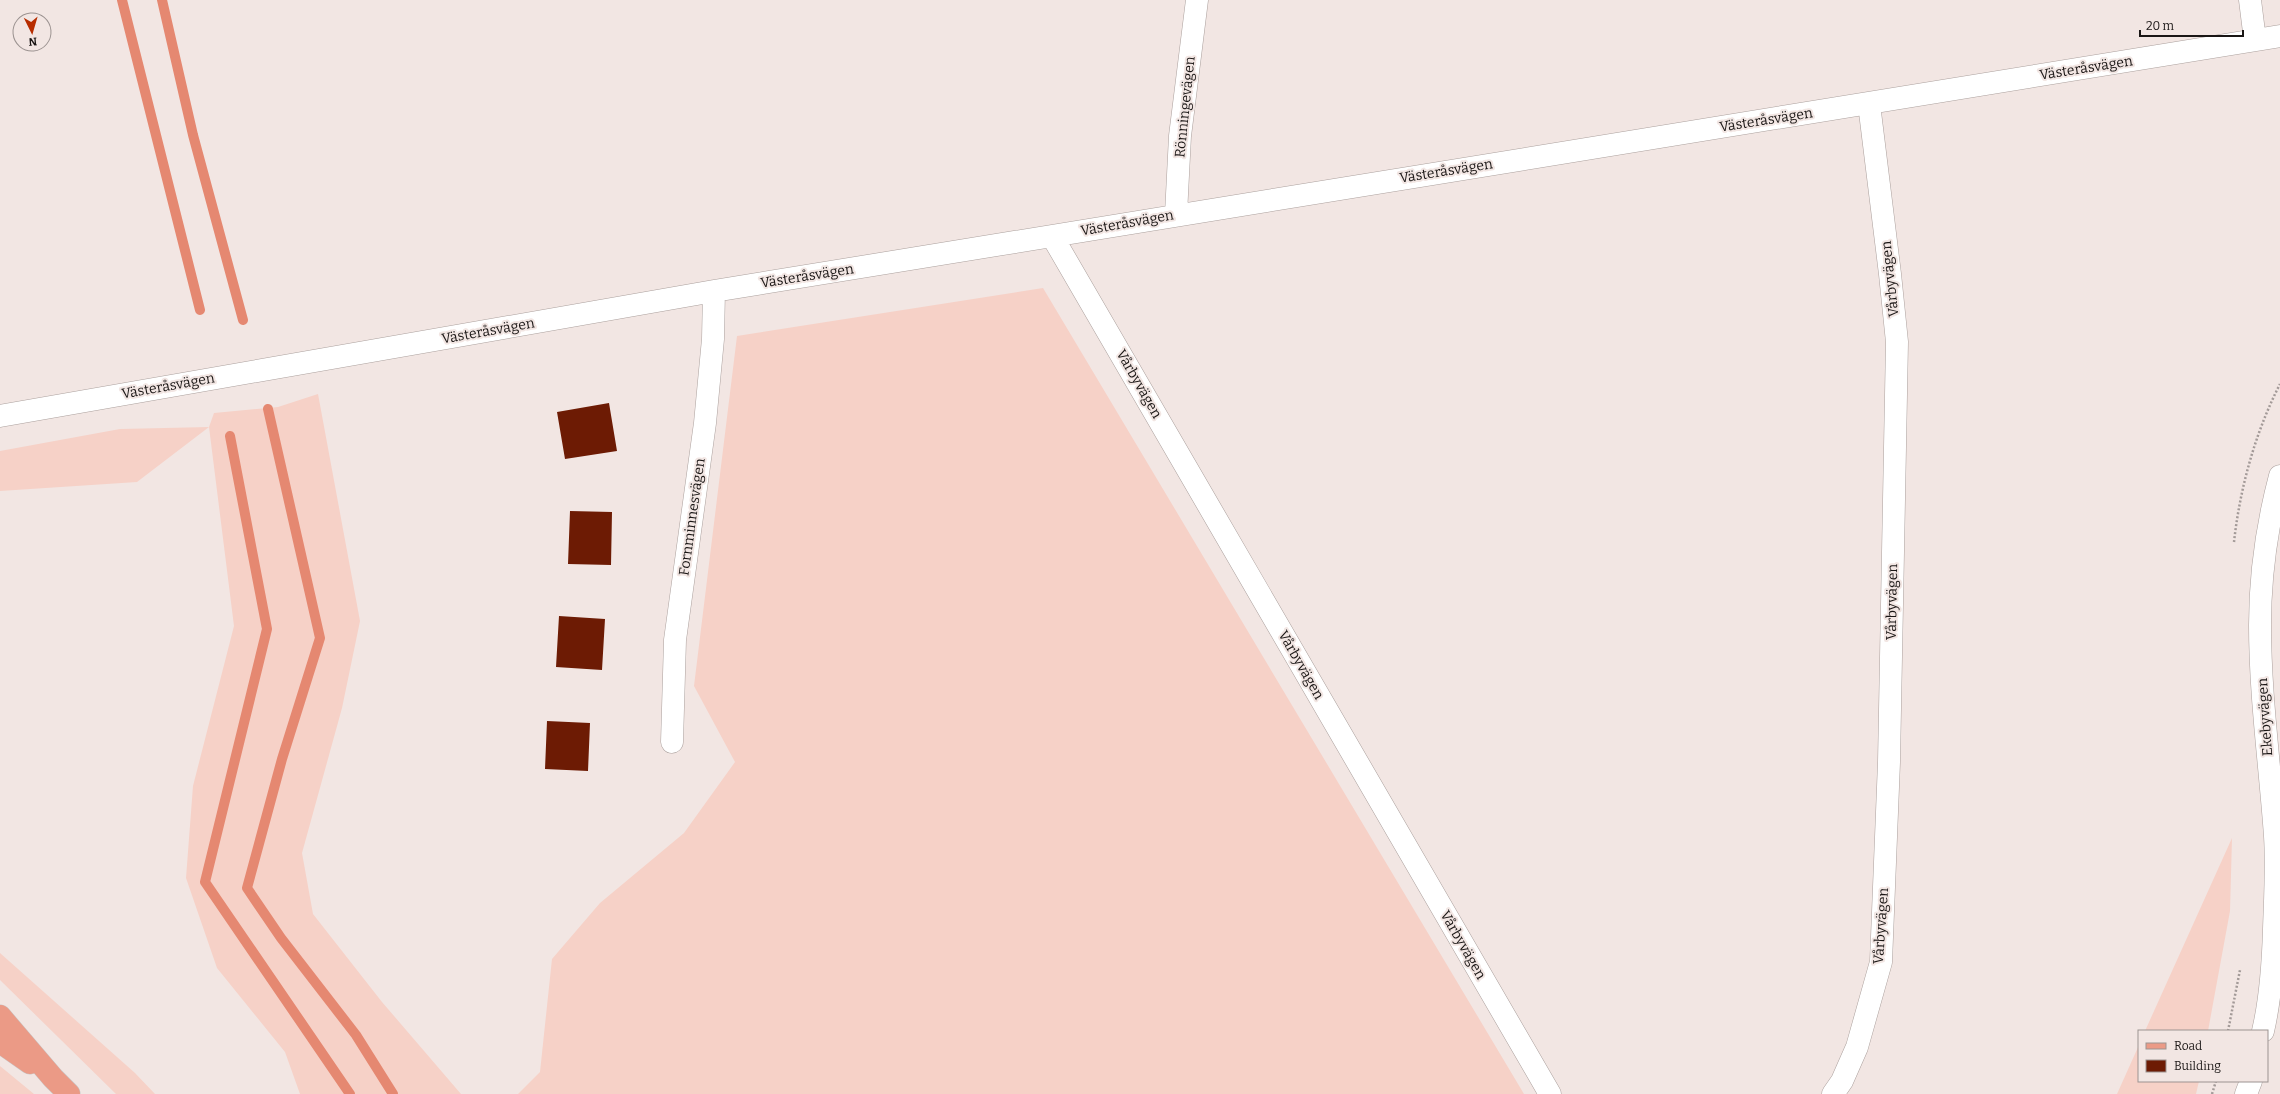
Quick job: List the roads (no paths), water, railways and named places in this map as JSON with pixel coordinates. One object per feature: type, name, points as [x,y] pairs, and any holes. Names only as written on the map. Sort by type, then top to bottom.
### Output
[{"type":"main road","points":[[0,1016],[53,1078],[70,1094]]},
{"type":"main road","points":[[0,1042],[53,1078]]},
{"type":"street","name":"Rönningevägen","points":[[1176,214],[1180,136],[1197,0]]},
{"type":"street","points":[[2250,0],[2255,40]]},
{"type":"street","name":"Västeråsvägen","points":[[0,416],[714,291],[1052,236],[1176,214],[1869,104],[2280,36]]},
{"type":"street","name":"Vårbyvägen","points":[[1833,1094],[1842,1081],[1857,1047],[1880,962],[1889,762],[1897,342],[1869,104]]},
{"type":"street","name":"Vårbyvägen","points":[[1052,236],[1550,1094]]},
{"type":"street","name":"Fornminnesvägen","points":[[672,742],[675,640],[705,423],[713,339],[714,291]]},
{"type":"street","name":"Ekebyvägen","points":[[2263,1030],[2272,973],[2275,837],[2265,737],[2260,625],[2262,576],[2270,515],[2280,476]]},
{"type":"street","points":[[2246,1094],[2251,1082]]},
{"type":"waterway","points":[[122,0],[200,310]]},
{"type":"waterway","points":[[162,0],[193,135],[243,320]]},
{"type":"waterway","points":[[268,409],[320,638],[282,759],[247,888],[281,938],[356,1035],[393,1094]]},
{"type":"waterway","points":[[230,436],[267,629],[205,882],[350,1094]]}]
